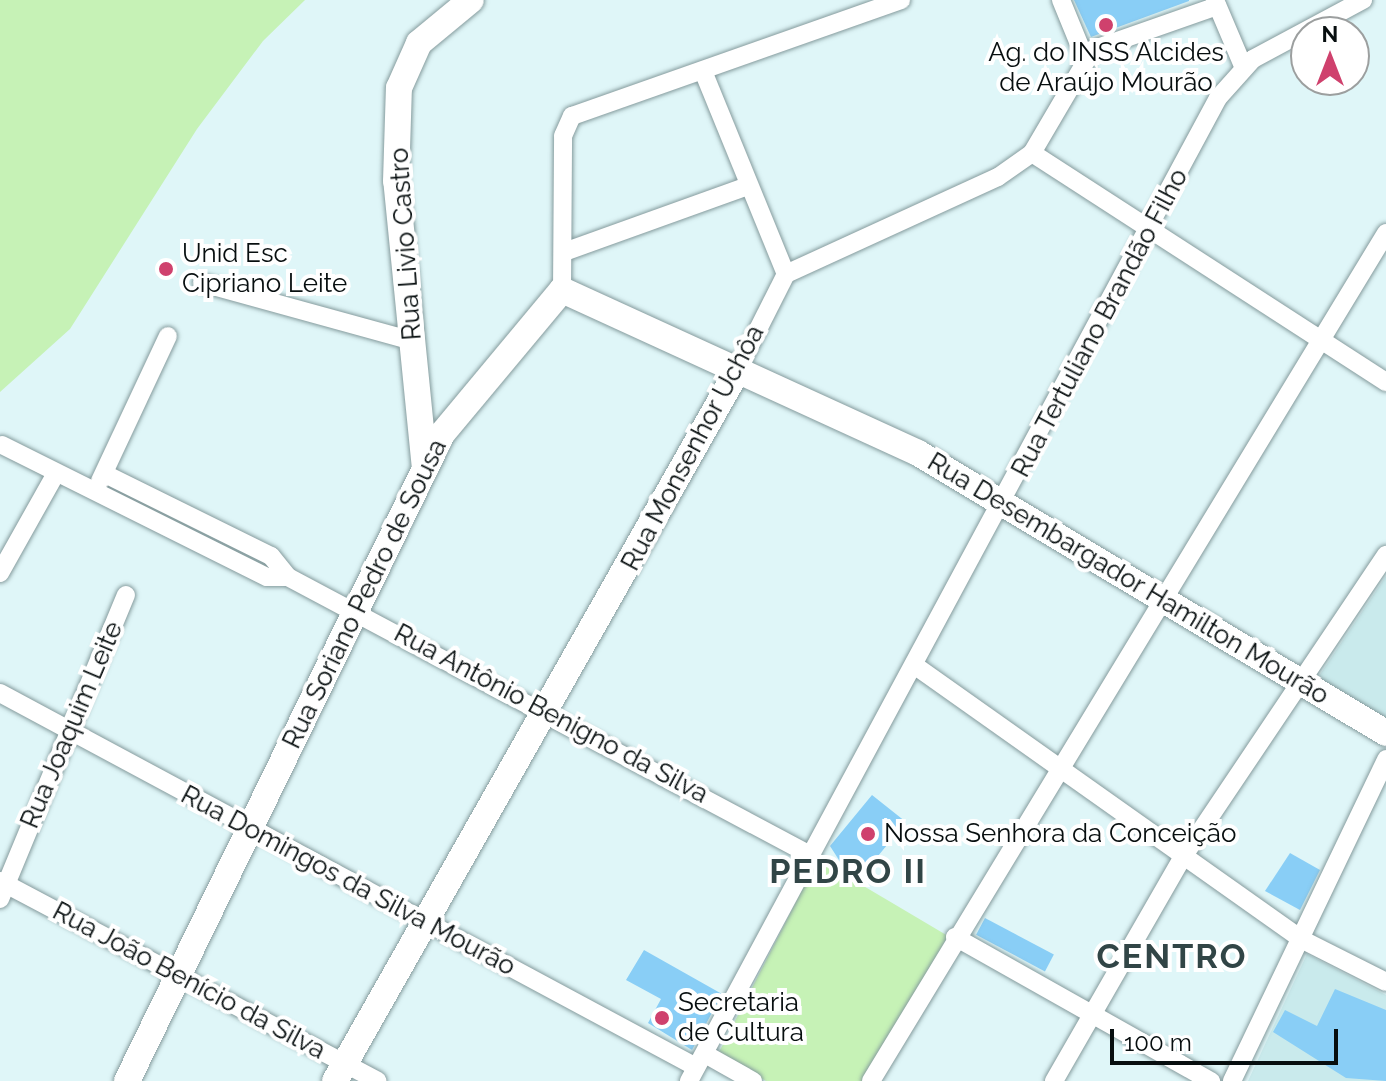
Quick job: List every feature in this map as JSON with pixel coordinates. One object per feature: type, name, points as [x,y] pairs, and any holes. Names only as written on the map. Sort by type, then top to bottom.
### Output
[{"type":"street","name":"Rua Livio Castro","points":[[425,469],[396,181],[399,88],[419,43],[471,0]]},
{"type":"street","points":[[562,290],[567,251],[563,136],[572,116],[901,0]]},
{"type":"street","points":[[703,71],[786,274],[998,177],[1032,153],[1080,76],[1086,52],[1061,0]]},
{"type":"street","name":"Rua Tertuliano Brandão Filho","points":[[697,1068],[917,667],[1218,98],[1243,66],[1363,0]]},
{"type":"street","points":[[1086,52],[1216,3],[1243,66]]},
{"type":"street","points":[[1032,153],[1386,382]]},
{"type":"street","points":[[567,251],[748,186]]},
{"type":"street","points":[[871,1081],[1060,763],[1386,233]]},
{"type":"street","name":"Rua Monsenhor Uchôa","points":[[340,1072],[549,710],[736,373],[786,274]]},
{"type":"street","points":[[202,283],[413,341]]},
{"type":"street","name":"Rua Desembargador Hamilton Mourão","points":[[562,290],[736,373],[918,453],[1165,595],[1302,684],[1386,733]]},
{"type":"street","name":"Rua Soriano Pedro de Sousa","points":[[127,1081],[425,469],[467,400],[562,290]]},
{"type":"street","points":[[97,496],[168,336]]},
{"type":"street","name":"Rua Antônio Benigno da Silva","points":[[2,445],[97,496],[267,577],[288,577],[357,609],[549,710],[812,856]]},
{"type":"street","points":[[0,573],[55,475]]},
{"type":"street","name":"Rua Antônio Benigno da Silva","points":[[107,475],[271,556],[288,577]]},
{"type":"street","points":[[1054,1081],[1183,857],[1386,555]]},
{"type":"street","name":"Rua Joaquim Leite","points":[[2,888],[126,595]]},
{"type":"street","points":[[917,667],[1060,763],[1183,857],[1301,939],[1386,982]]},
{"type":"street","name":"Rua Domingos da Silva Mourão","points":[[0,693],[697,1068],[753,1081]]},
{"type":"street","points":[[1232,1081],[1386,759]]},
{"type":"street","name":"Rua João Benício da Silva","points":[[2,888],[178,976],[340,1072],[377,1081]]},
{"type":"street","points":[[955,937],[1211,1081]]},
{"type":"shaded area","points":[[1386,576],[1386,724],[1315,682]]},
{"type":"shaded area","points":[[1307,954],[1386,995],[1386,1081],[1248,1081]]},
{"type":"green space","points":[[0,0],[305,0],[263,41],[197,129],[70,329],[0,392]]},
{"type":"green space","points":[[818,859],[948,936],[864,1081],[766,1081],[718,1054]]},
{"type":"building","name":"Ag. do INSS Alcides de Araújo Mourão","points":[[1074,0],[1189,0],[1189,1],[1091,37]]},
{"type":"building","name":"Nossa Senhora da Conceição","points":[[872,795],[906,822],[864,873],[852,863],[846,871],[830,846]]},
{"type":"building","points":[[1290,853],[1320,870],[1300,910],[1265,891]]},
{"type":"building","points":[[985,918],[1054,955],[1045,971],[976,935]]},
{"type":"building","points":[[644,950],[722,994],[692,1050],[648,1023],[661,999],[626,980]]},
{"type":"building","points":[[1335,989],[1386,1010],[1386,1081],[1346,1078],[1273,1032],[1285,1010],[1317,1026]]},
{"type":"place","name":"Ag. do INSS Alcides de Araújo Mourão","points":[[1106,25]]},
{"type":"place","name":"Unid Esc Cipriano Leite","points":[[166,269]]},
{"type":"place","name":"Nossa Senhora da Conceição","points":[[868,834]]},
{"type":"place","name":"Secretaria de Cultura","points":[[662,1018]]},
{"type":"district","name":"PEDRO II","points":[[848,872]]},
{"type":"district","name":"CENTRO","points":[[1172,957]]}]
